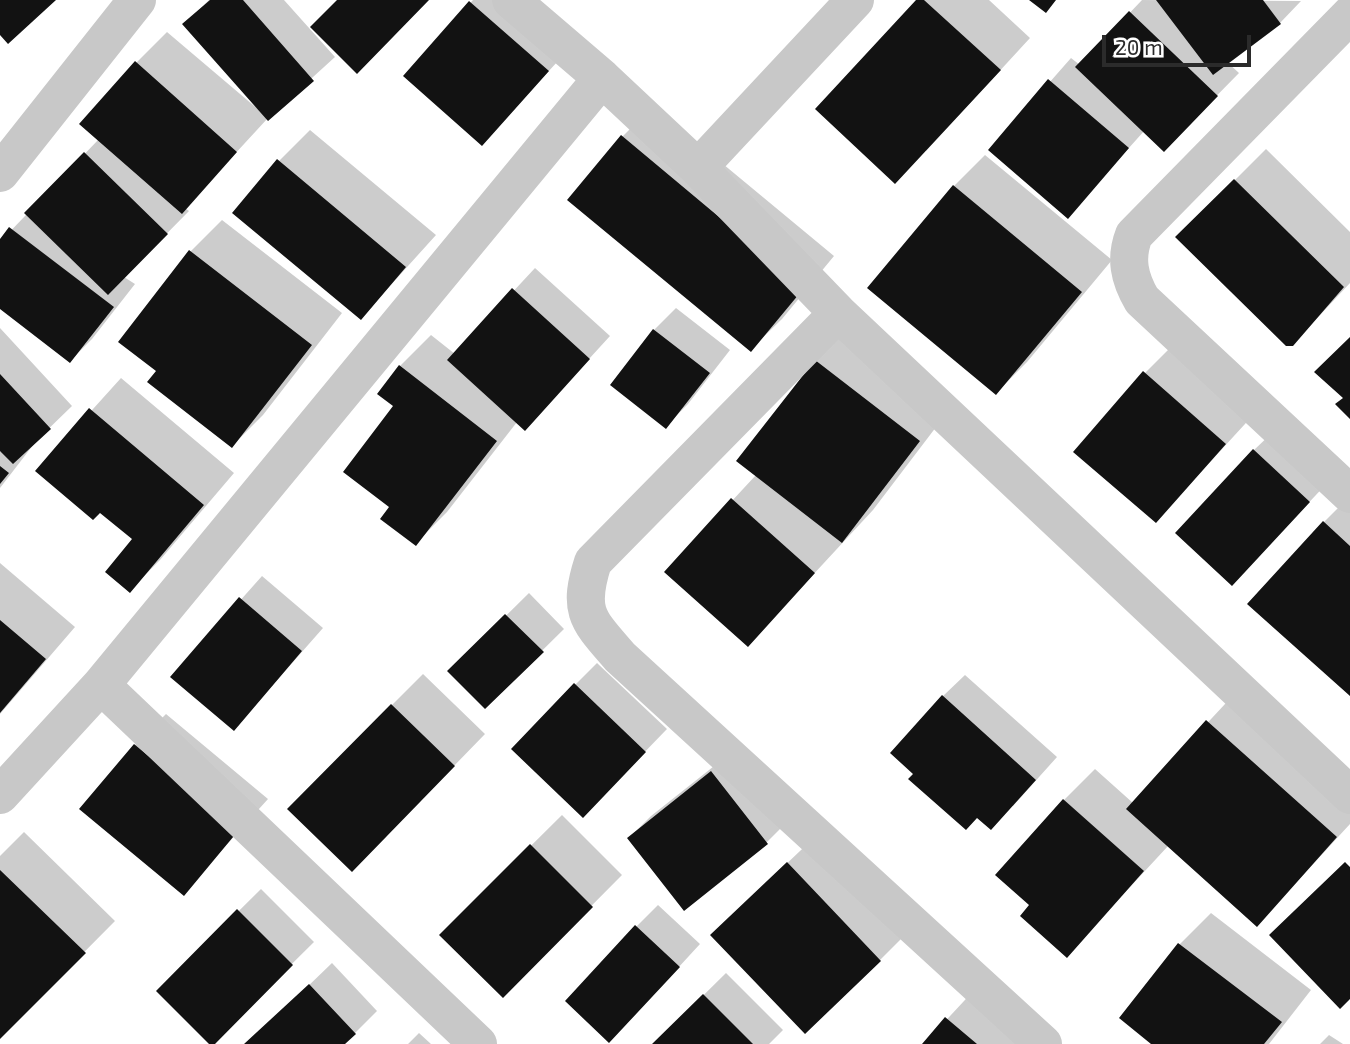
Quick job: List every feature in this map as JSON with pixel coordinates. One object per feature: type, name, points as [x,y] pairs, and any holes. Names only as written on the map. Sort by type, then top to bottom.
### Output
[{"type":"street","points":[[0,173],[137,0]]},
{"type":"street","points":[[511,0],[602,78],[698,168],[838,313],[1350,795]]},
{"type":"street","points":[[698,168],[855,0]]},
{"type":"street","points":[[1350,15],[1134,235],[1127,253],[1135,288],[1142,300],[1350,494]]},
{"type":"street","points":[[0,795],[102,685],[602,78]]},
{"type":"street","points":[[838,313],[593,562],[584,589],[588,620],[620,657],[1043,1044]]},
{"type":"street","points":[[102,685],[478,1044]]},
{"type":"building","points":[[0,0],[56,0],[8,44],[0,35]]},
{"type":"building","points":[[210,0],[243,0],[314,81],[268,121],[182,24]]},
{"type":"building","points":[[337,0],[429,0],[357,74],[310,27]]},
{"type":"building","points":[[916,0],[924,0],[1001,70],[895,184],[815,109]]},
{"type":"building","points":[[1029,0],[1056,0],[1046,13]]},
{"type":"building","points":[[1156,0],[1263,0],[1281,24],[1213,75]]},
{"type":"building","points":[[469,1],[549,71],[482,146],[403,76]]},
{"type":"building","points":[[1129,11],[1218,96],[1164,152],[1075,67]]},
{"type":"building","points":[[135,61],[237,152],[182,214],[79,124]]},
{"type":"building","points":[[1048,79],[1129,148],[1068,219],[988,150]]},
{"type":"building","points":[[621,135],[804,288],[751,352],[567,200]]},
{"type":"building","points":[[84,152],[168,234],[108,295],[24,213]]},
{"type":"building","points":[[277,159],[406,267],[361,320],[232,213]]},
{"type":"building","points":[[1234,179],[1344,287],[1293,346],[1286,346],[1175,237]]},
{"type":"building","points":[[953,185],[1082,292],[996,395],[867,288]]},
{"type":"building","points":[[9,227],[114,307],[70,363],[0,309],[0,239]]},
{"type":"building","points":[[189,250],[312,345],[232,448],[147,382],[156,371],[118,342]]},
{"type":"building","points":[[512,288],[590,359],[525,431],[447,360]]},
{"type":"building","points":[[653,329],[710,373],[666,429],[610,385]]},
{"type":"building","points":[[1350,337],[1350,419],[1335,404],[1343,398],[1314,372]]},
{"type":"building","points":[[815,360],[920,441],[842,543],[736,461]]},
{"type":"building","points":[[399,365],[497,441],[416,546],[380,519],[389,507],[343,472],[393,406],[377,394]]},
{"type":"building","points":[[1143,371],[1226,444],[1156,523],[1073,452]]},
{"type":"building","points":[[0,374],[51,429],[13,464],[0,451]]},
{"type":"building","points":[[89,408],[204,505],[130,593],[105,572],[132,539],[100,513],[93,520],[35,471]]},
{"type":"building","points":[[1253,449],[1310,502],[1232,586],[1175,533]]},
{"type":"building","points":[[0,466],[9,473],[0,484]]},
{"type":"building","points":[[731,498],[815,573],[748,647],[664,572]]},
{"type":"building","points":[[1323,521],[1350,546],[1350,696],[1247,604]]},
{"type":"building","points":[[239,597],[302,651],[234,731],[170,677]]},
{"type":"building","points":[[505,614],[544,652],[485,709],[447,671]]},
{"type":"building","points":[[0,620],[46,659],[0,713]]},
{"type":"building","points":[[574,683],[646,752],[583,818],[511,749]]},
{"type":"building","points":[[942,695],[1036,780],[991,830],[977,818],[966,830],[908,779],[913,774],[890,753]]},
{"type":"building","points":[[391,704],[455,766],[352,872],[287,809]]},
{"type":"building","points":[[1206,720],[1337,837],[1257,927],[1126,809]]},
{"type":"building","points":[[134,744],[238,831],[184,896],[79,809]]},
{"type":"building","points":[[711,771],[768,844],[684,911],[627,838]]},
{"type":"building","points":[[1063,799],[1144,871],[1067,958],[1020,916],[1029,905],[995,875]]},
{"type":"building","points":[[530,844],[593,907],[503,998],[439,935]]},
{"type":"building","points":[[787,862],[881,961],[805,1034],[710,935]]},
{"type":"building","points":[[1345,862],[1350,867],[1350,999],[1340,1009],[1269,935]]},
{"type":"building","points":[[0,870],[86,953],[0,1039]]},
{"type":"building","points":[[237,909],[293,965],[215,1044],[209,1044],[156,991]]},
{"type":"building","points":[[635,925],[680,967],[609,1043],[565,1001]]},
{"type":"building","points":[[1178,943],[1282,1022],[1264,1044],[1151,1044],[1119,1018]]},
{"type":"building","points":[[309,984],[356,1034],[345,1044],[244,1044]]},
{"type":"building","points":[[703,994],[753,1044],[652,1044]]},
{"type":"building","points":[[945,1017],[977,1044],[922,1044]]}]
